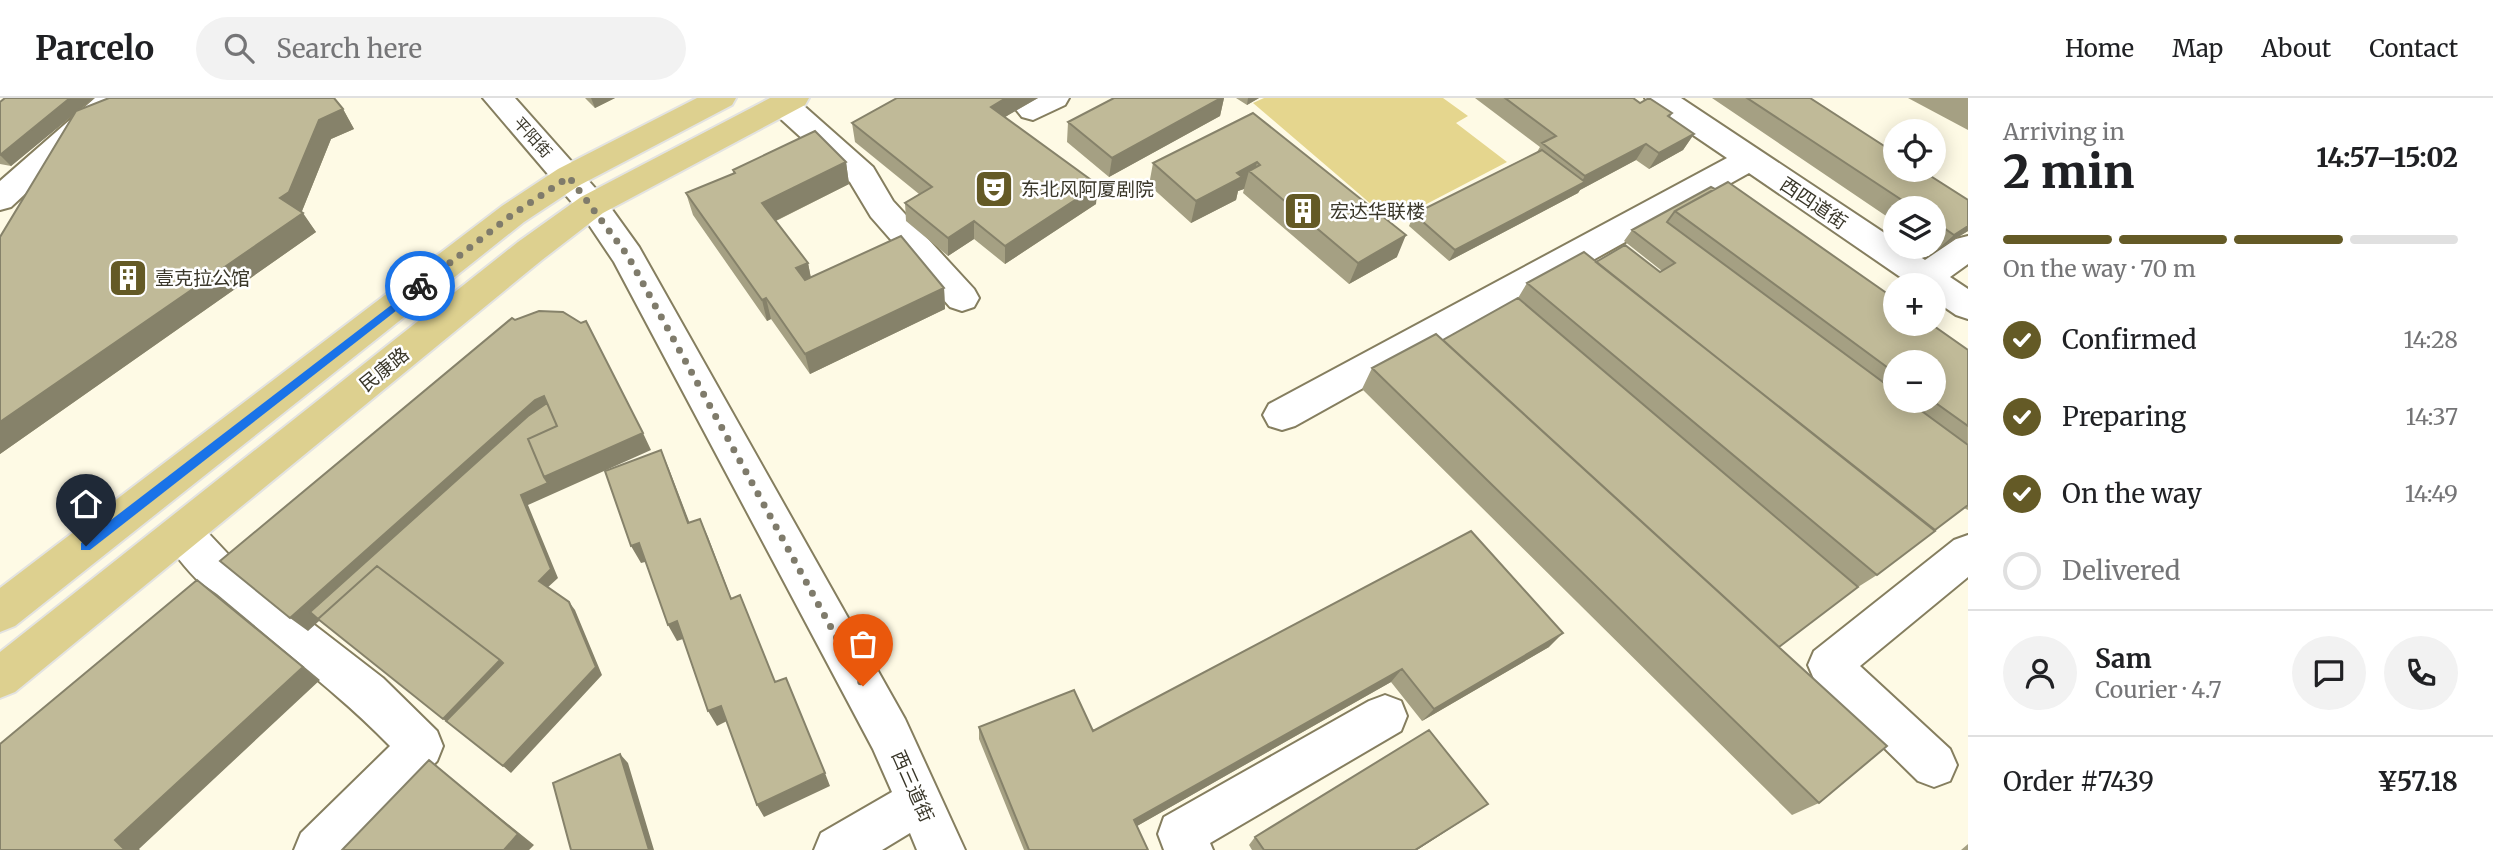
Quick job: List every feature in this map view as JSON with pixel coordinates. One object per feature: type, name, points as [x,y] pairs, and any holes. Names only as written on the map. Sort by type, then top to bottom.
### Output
[{"type":"main road","name":"民康路","points":[[0,678],[182,532],[580,191],[721,98]]},
{"type":"main road","name":"民康路","points":[[0,613],[513,214],[580,191],[788,101]]},
{"type":"street","points":[[0,199],[113,98]]},
{"type":"street","name":"平阳街","points":[[498,98],[580,191]]},
{"type":"street","name":"西四道街","points":[[1660,98],[1918,273]]},
{"type":"street","points":[[788,101],[862,175],[882,209],[962,298]]},
{"type":"street","points":[[1282,415],[1750,159]]},
{"type":"street","name":"西三道街","points":[[580,191],[628,256],[889,734],[941,850]]},
{"type":"street","points":[[1930,273],[1968,248]]},
{"type":"street","name":"西四道街","points":[[1946,292],[1968,306]]},
{"type":"street","points":[[182,532],[227,582],[368,693],[421,746],[318,850]]},
{"type":"street","points":[[1934,765],[1829,665],[1968,553]]},
{"type":"street","points":[[1189,850],[1181,834],[1385,716]]},
{"type":"street","points":[[838,850],[920,801]]},
{"type":"shaded area","points":[[1264,98],[1443,98],[1468,116],[1456,123],[1507,162],[1392,222],[1253,103]]},
{"type":"building","points":[[5,98],[70,98],[0,155],[0,102]]},
{"type":"building","name":"壹克拉公馆","points":[[109,98],[334,98],[343,109],[319,120],[289,192],[280,198],[303,213],[0,422],[0,237],[76,111]]},
{"type":"building","name":"东北风阿厦剧院","points":[[897,98],[1006,98],[991,107],[1098,185],[1005,246],[974,221],[948,238],[905,203],[932,187],[852,123]]},
{"type":"building","points":[[1114,98],[1221,98],[1112,158],[1068,122]]},
{"type":"building","points":[[1505,98],[1633,98],[1640,103],[1649,98],[1672,113],[1668,116],[1694,134],[1659,153],[1646,144],[1585,176],[1542,143],[1556,136]]},
{"type":"building","points":[[1747,98],[1810,98],[1883,145],[1883,182],[1940,182],[1968,200],[1968,226],[1954,235],[1946,229],[1946,196],[1896,196]]},
{"type":"building","points":[[1253,113],[1406,235],[1358,263],[1249,171],[1260,165],[1257,162],[1237,173],[1242,177],[1196,201],[1153,163]]},
{"type":"building","points":[[815,131],[846,162],[762,203],[808,263],[796,268],[805,280],[901,236],[944,288],[805,354],[766,298],[762,300],[686,193],[735,173],[733,170]]},
{"type":"building","points":[[1542,150],[1585,182],[1455,250],[1414,214]]},
{"type":"building","points":[[1728,182],[1883,291],[1883,336],[1946,335],[1968,350],[1968,426],[1946,410],[1946,350],[1883,350],[1883,364],[1675,211]]},
{"type":"building","points":[[1711,187],[1715,189],[1675,211],[1667,222],[1883,382],[1883,413],[1924,413],[1968,445],[1968,505],[1935,530],[1596,262],[1625,245],[1660,272],[1675,263],[1632,230]]},
{"type":"building","points":[[1584,252],[1935,531],[1877,575],[1527,283]]},
{"type":"building","points":[[1518,298],[1858,587],[1779,647],[1443,340]]},
{"type":"building","points":[[539,311],[563,312],[581,323],[586,321],[643,433],[544,477],[528,439],[557,426],[544,396],[535,400],[290,618],[220,561],[512,318],[515,320]]},
{"type":"building","points":[[1436,334],[1887,746],[1819,803],[1372,368]]},
{"type":"building","points":[[547,403],[557,426],[528,439],[548,483],[521,495],[551,569],[539,581],[569,602],[596,667],[503,766],[446,721],[503,663],[500,660],[377,566],[318,619],[310,612],[528,416]]},
{"type":"building","points":[[661,450],[688,523],[700,519],[731,599],[740,595],[775,682],[786,678],[825,773],[757,805],[721,706],[708,711],[677,621],[668,625],[639,543],[631,546],[605,471]]},
{"type":"building","points":[[1471,531],[1563,633],[1434,709],[1402,669],[1134,820],[1148,850],[1029,850],[979,727],[1074,690],[1093,731]]},
{"type":"building","points":[[377,566],[500,660],[443,719],[318,619]]},
{"type":"building","points":[[197,580],[303,667],[115,840],[125,850],[0,850],[0,744]]},
{"type":"building","points":[[1429,730],[1488,804],[1415,850],[1264,850],[1255,837]]},
{"type":"building","points":[[620,754],[649,850],[571,850],[553,783]]},
{"type":"building","points":[[429,760],[518,834],[504,850],[342,850]]},
{"type":"way so far","points":[[420,286],[513,214],[569,177],[628,256],[863,686]]},
{"type":"place","name":"东北风阿厦剧院","points":[[994,189]]},
{"type":"place","name":"宏达华联楼","points":[[1303,211]]},
{"type":"place","name":"壹克拉公馆","points":[[128,278]]},
{"type":"route","points":[[86,546],[420,286]]}]
